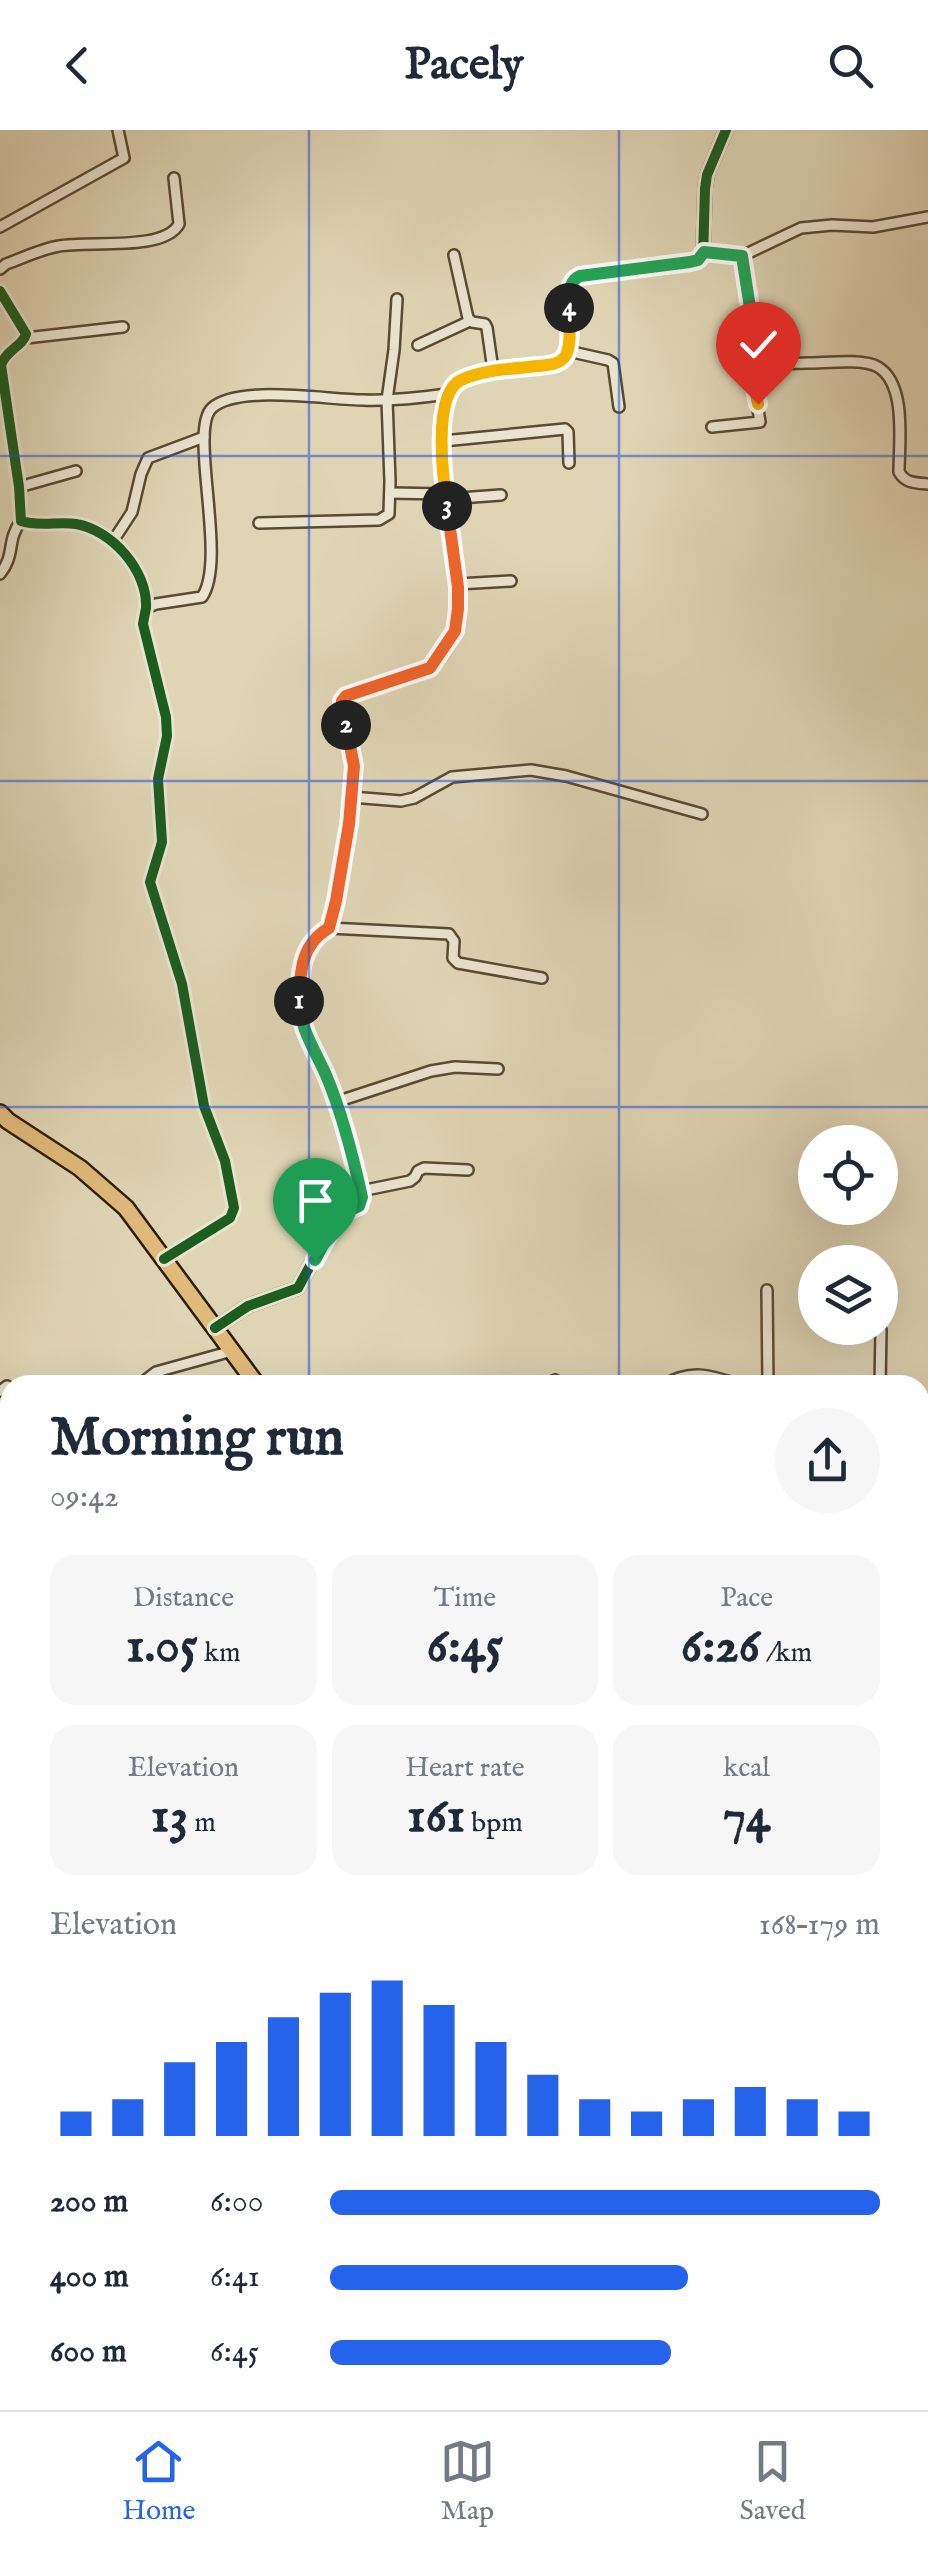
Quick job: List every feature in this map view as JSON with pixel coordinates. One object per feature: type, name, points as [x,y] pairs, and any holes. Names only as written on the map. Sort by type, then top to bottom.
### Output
[{"type":"main road","points":[[0,1113],[80,1168],[126,1208],[249,1375]]},
{"type":"street","points":[[0,227],[124,158],[118,130]]},
{"type":"street","points":[[329,928],[342,870],[354,766],[342,701],[355,692],[418,674],[433,665],[455,631],[458,584],[442,441],[447,394],[460,380],[493,370],[554,364],[563,359],[568,351],[570,286],[580,276],[698,260],[704,252],[708,175],[726,130]]},
{"type":"street","points":[[0,268],[63,245],[124,243],[170,235],[178,224],[174,178]]},
{"type":"street","points":[[704,252],[742,256],[801,228],[873,227],[928,217]]},
{"type":"street","points":[[454,255],[470,321]]},
{"type":"street","points":[[712,427],[760,422],[752,372],[758,357],[742,256]]},
{"type":"street","points":[[0,291],[26,338]]},
{"type":"street","points":[[259,523],[379,520],[388,514],[387,400],[397,298]]},
{"type":"street","points":[[418,345],[470,321],[482,323],[487,328],[493,370]]},
{"type":"street","points":[[0,574],[10,560],[12,535],[22,521],[1,365],[8,353],[26,338],[123,327]]},
{"type":"street","points":[[568,351],[613,364],[619,407]]},
{"type":"street","points":[[758,357],[769,363],[865,363],[882,370],[892,385],[899,408],[898,472],[910,482],[928,484]]},
{"type":"street","points":[[146,608],[202,597],[206,591],[211,542],[204,437],[206,418],[212,408],[249,396],[274,394],[387,400],[447,394]]},
{"type":"street","points":[[442,441],[565,429],[569,435],[569,463]]},
{"type":"street","points":[[113,541],[132,512],[148,458],[204,437]]},
{"type":"street","points":[[19,487],[76,471]]},
{"type":"street","points":[[390,492],[501,495]]},
{"type":"street","points":[[22,521],[73,524],[113,541],[134,567],[146,608],[144,624],[166,716],[167,736],[158,779],[162,842],[150,882],[177,963],[198,1083],[225,1162],[234,1208],[230,1218],[164,1259]]},
{"type":"street","points":[[458,584],[511,581]]},
{"type":"street","points":[[351,797],[401,801],[452,777],[532,770],[702,814]]},
{"type":"street","points":[[215,1328],[248,1306],[298,1288],[336,1218],[362,1202],[336,1102],[304,1030],[299,1002],[302,963],[318,934],[329,928],[449,934],[454,941],[452,958],[458,963],[542,978]]},
{"type":"street","points":[[336,1102],[431,1071],[455,1067],[498,1069]]},
{"type":"street","points":[[361,1191],[410,1181],[424,1168],[468,1170]]},
{"type":"street","points":[[767,1290],[768,1375]]},
{"type":"street","points":[[880,1375],[881,1345]]},
{"type":"street","points":[[152,1375],[232,1352]]},
{"type":"cycle path","points":[[215,1328],[248,1306],[298,1288],[336,1218],[362,1202],[343,1120],[302,1019],[300,975],[309,948],[329,928],[342,870],[353,766],[343,701],[355,692],[428,669],[443,653],[457,624],[458,589],[442,436],[446,397],[460,381],[475,375],[559,360],[568,351],[570,286],[577,277],[667,267],[703,257],[707,175],[726,130]]},
{"type":"cycle path","points":[[0,291],[26,334],[1,365],[21,521],[89,528],[125,554],[145,594],[143,624],[166,717],[167,736],[158,779],[162,842],[150,882],[182,984],[204,1106],[225,1161],[234,1208],[230,1218],[164,1259]]},
{"type":"route","points":[[315,1260],[336,1218],[359,1206],[362,1197],[336,1102],[302,1022],[302,963],[318,934],[329,928],[342,870],[354,766],[342,701],[355,692],[430,668],[450,640],[458,620],[442,441],[447,394],[460,380],[493,370],[554,364],[563,359],[568,351],[570,286],[577,277],[666,267],[698,260],[704,252],[742,256],[758,357],[752,368],[758,404]]}]
